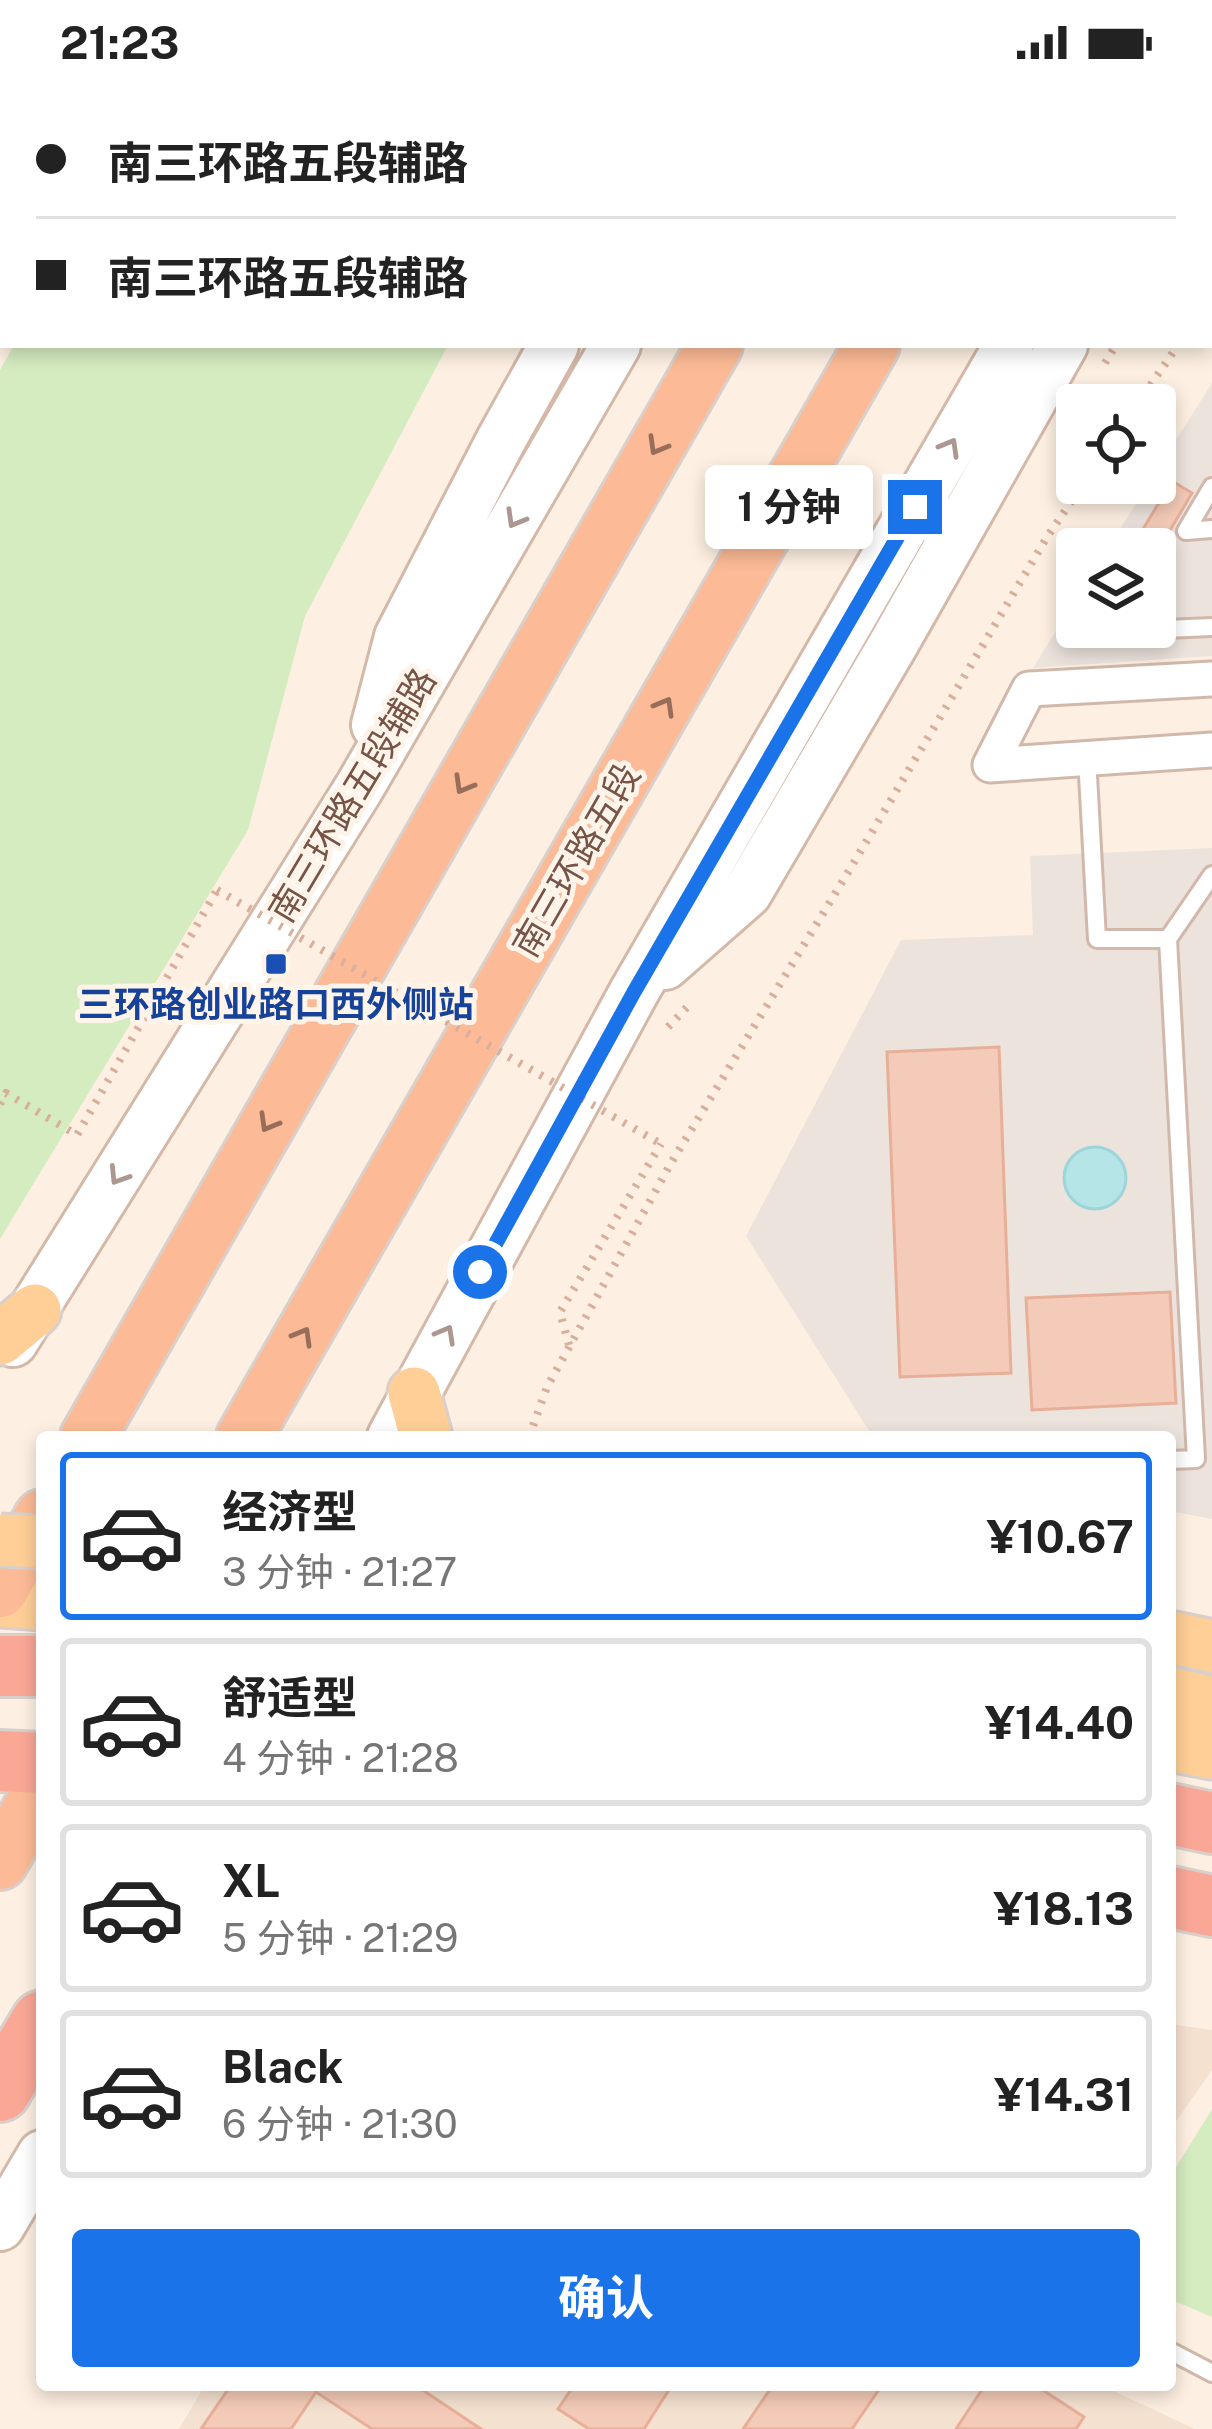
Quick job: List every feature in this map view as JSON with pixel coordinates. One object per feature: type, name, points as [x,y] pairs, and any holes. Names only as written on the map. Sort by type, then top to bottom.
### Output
[{"type":"highway","points":[[91,1431],[713,348]]},
{"type":"highway","name":"南三环路五段","points":[[247,1431],[870,348]]},
{"type":"highway","points":[[0,1590],[36,1527]]},
{"type":"highway","points":[[0,1666],[36,1666]]},
{"type":"highway","points":[[0,1761],[36,1763]]},
{"type":"highway","points":[[0,1862],[36,1799]]},
{"type":"highway","points":[[1176,1815],[1212,1823]]},
{"type":"highway","points":[[1176,1899],[1212,1906]]},
{"type":"highway","points":[[0,2091],[36,2031]]},
{"type":"main road","points":[[359,788],[399,637],[552,348]]},
{"type":"main road","name":"南三环路五段辅路","points":[[0,1361],[17,1324],[359,788],[614,348]]},
{"type":"main road","points":[[411,1422],[634,992],[1007,348]]},
{"type":"main road","points":[[634,992],[747,893],[1061,348]]},
{"type":"main road","points":[[0,1540],[36,1543]]},
{"type":"main road","points":[[0,1600],[36,1603]]},
{"type":"main road","points":[[1176,1638],[1212,1646]]},
{"type":"main road","points":[[1176,1694],[1212,1702]]},
{"type":"main road","points":[[1176,1746],[1212,1753]]},
{"type":"main road","points":[[0,2226],[36,2165]]},
{"type":"street","points":[[1212,680],[1029,689],[990,765],[1212,750]]},
{"type":"lane","points":[[1212,487],[1186,531],[1212,530]]},
{"type":"lane","points":[[1176,629],[1212,627]]},
{"type":"lane","points":[[1087,757],[1097,939],[1168,939]]},
{"type":"lane","points":[[1176,1460],[1196,1459],[1168,939],[1212,875]]},
{"type":"lane","points":[[1176,2354],[1212,2373]]},
{"type":"path","points":[[1151,384],[1176,348]]},
{"type":"path","points":[[531,1431],[547,1387],[683,1143],[1070,504]]},
{"type":"path","points":[[0,1104],[6,1093],[76,1135],[217,890],[661,1144],[560,1312],[569,1346]]},
{"type":"shaded area","points":[[1212,383],[1212,656],[1033,668],[1056,631],[1056,648],[1176,648],[1176,528],[1120,528],[1136,504],[1176,504],[1176,440]]},
{"type":"shaded area","points":[[1212,848],[1212,1519],[1176,1512],[1176,1431],[869,1431],[746,1236],[901,940],[1033,935],[1030,856]]},
{"type":"shaded area","points":[[1176,2025],[1212,2030],[1212,2070],[1176,2121]]},
{"type":"shaded area","points":[[201,2391],[1114,2391],[1195,2429],[179,2429]]},
{"type":"green space","points":[[12,348],[446,348],[305,616],[248,830],[0,1239],[0,370]]},
{"type":"green space","points":[[1212,2109],[1212,2317],[1176,2302],[1176,2167]]},
{"type":"water","points":[[1095,1147],[1117,1156],[1126,1178],[1117,1200],[1095,1209],[1073,1200],[1064,1178],[1073,1156]]},
{"type":"building","points":[[1176,483],[1192,493],[1171,528],[1144,528],[1158,504],[1176,504]]},
{"type":"building","points":[[999,1047],[1011,1373],[900,1377],[887,1052]]},
{"type":"building","points":[[1170,1292],[1176,1403],[1032,1410],[1026,1298]]},
{"type":"building","points":[[227,2391],[424,2391],[481,2429],[372,2429],[316,2392],[291,2429],[201,2429]]},
{"type":"building","points":[[570,2391],[668,2391],[644,2429],[589,2429],[558,2409]]},
{"type":"building","points":[[769,2391],[878,2391],[852,2429],[743,2429]]},
{"type":"building","points":[[981,2391],[1044,2391],[1084,2417],[1076,2429],[956,2429]]},
{"type":"place","name":"三环路创业路口西外侧站","points":[[276,964]]},
{"type":"route","points":[[480,1272],[634,992],[915,507]]}]
